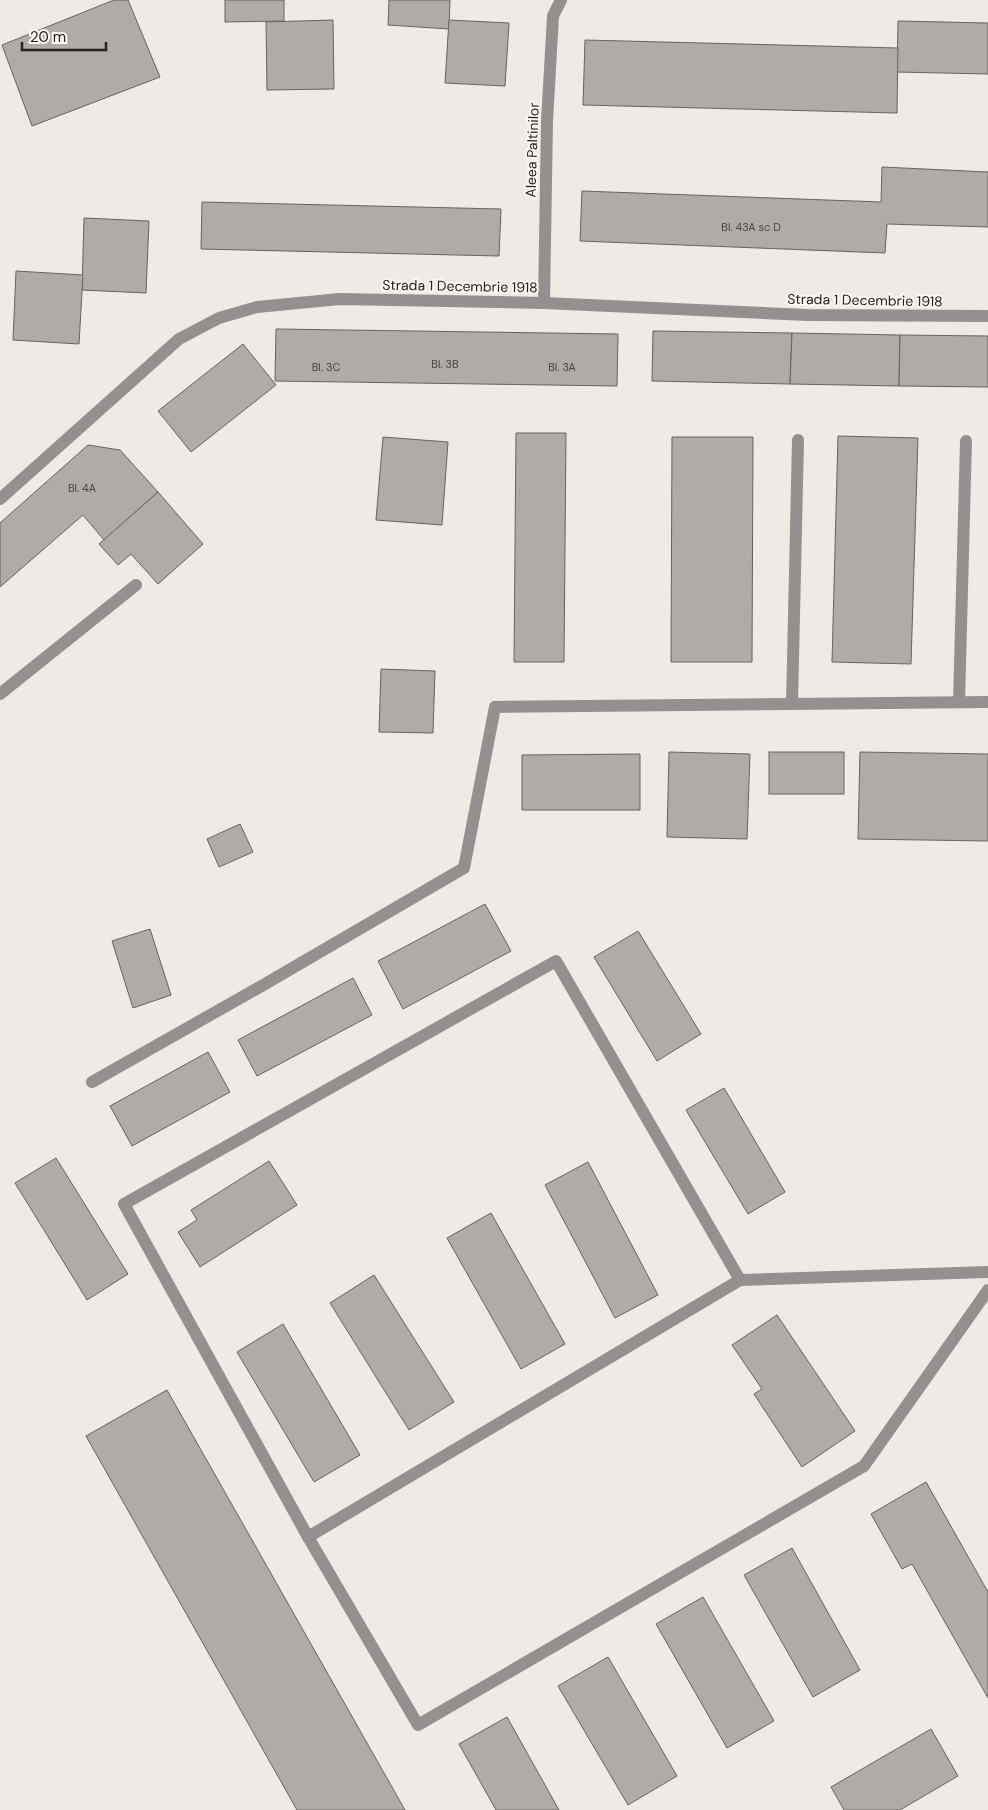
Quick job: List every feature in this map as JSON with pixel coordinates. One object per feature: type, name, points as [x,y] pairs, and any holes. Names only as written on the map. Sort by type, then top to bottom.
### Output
[{"type":"street","name":"Aleea Paltinilor","points":[[544,303],[547,111],[553,16],[561,0]]},
{"type":"street","name":"Strada 1 Decembrie 1918","points":[[0,499],[179,340],[219,318],[257,307],[340,299],[544,303],[807,315],[988,316]]},
{"type":"street","points":[[792,704],[798,440]]},
{"type":"street","points":[[959,702],[966,441]]},
{"type":"street","points":[[0,694],[136,585]]},
{"type":"street","points":[[92,1082],[464,868],[494,707],[988,702]]},
{"type":"street","points":[[740,1280],[556,961],[124,1204],[308,1537],[418,1724],[864,1466],[988,1290]]},
{"type":"street","points":[[308,1537],[740,1280],[988,1272]]},
{"type":"building","points":[[114,0],[128,0],[160,77],[32,126],[2,45]]},
{"type":"building","points":[[225,0],[284,0],[284,21],[225,22]]},
{"type":"building","points":[[389,0],[450,0],[449,29],[388,25]]},
{"type":"building","points":[[333,20],[334,89],[267,90],[266,22]]},
{"type":"building","points":[[449,20],[509,23],[505,86],[445,83]]},
{"type":"building","points":[[898,21],[988,23],[988,74],[897,72]]},
{"type":"building","points":[[585,40],[898,48],[897,113],[583,105]]},
{"type":"building","points":[[882,167],[988,172],[988,227],[887,224],[885,253],[580,241],[582,191],[881,202]]},
{"type":"building","points":[[202,202],[501,209],[499,256],[201,249]]},
{"type":"building","points":[[84,218],[149,221],[146,293],[82,290]]},
{"type":"building","points":[[16,271],[83,275],[79,344],[13,340]]},
{"type":"building","points":[[276,329],[618,334],[617,386],[275,381]]},
{"type":"building","points":[[653,331],[792,333],[790,384],[652,381]]},
{"type":"building","points":[[792,333],[900,335],[899,386],[790,384]]},
{"type":"building","points":[[900,335],[988,336],[988,387],[899,386]]},
{"type":"building","points":[[243,344],[276,385],[191,452],[158,411]]},
{"type":"building","points":[[516,433],[566,433],[564,662],[514,662]]},
{"type":"building","points":[[838,436],[918,438],[911,664],[832,662]]},
{"type":"building","points":[[383,437],[448,442],[442,525],[376,520]]},
{"type":"building","points":[[672,437],[753,437],[752,662],[671,662]]},
{"type":"building","points":[[88,445],[120,450],[158,492],[104,540],[83,515],[0,587],[0,523]]},
{"type":"building","points":[[158,492],[203,544],[158,584],[131,554],[118,565],[99,544]]},
{"type":"building","points":[[381,669],[435,671],[433,733],[379,732]]},
{"type":"building","points":[[669,752],[750,754],[747,839],[667,837]]},
{"type":"building","points":[[769,752],[844,752],[844,794],[769,794]]},
{"type":"building","points":[[860,752],[988,754],[988,841],[858,839]]},
{"type":"building","points":[[640,754],[640,810],[522,810],[522,755]]},
{"type":"building","points":[[240,824],[253,852],[219,867],[207,839]]},
{"type":"building","points":[[485,904],[511,951],[403,1009],[378,961]]},
{"type":"building","points":[[150,929],[171,995],[133,1008],[112,941]]},
{"type":"building","points":[[638,931],[701,1034],[657,1061],[594,957]]},
{"type":"building","points":[[353,978],[372,1015],[257,1076],[238,1040]]},
{"type":"building","points":[[208,1052],[230,1092],[132,1146],[110,1106]]},
{"type":"building","points":[[724,1088],[785,1192],[748,1214],[686,1110]]},
{"type":"building","points":[[56,1158],[128,1274],[87,1300],[15,1183]]},
{"type":"building","points":[[269,1161],[297,1205],[200,1267],[178,1232],[197,1220],[191,1210]]},
{"type":"building","points":[[588,1162],[658,1295],[615,1318],[545,1185]]},
{"type":"building","points":[[491,1213],[565,1344],[521,1369],[447,1238]]},
{"type":"building","points":[[374,1275],[454,1402],[409,1430],[330,1303]]},
{"type":"building","points":[[777,1315],[855,1431],[802,1467],[754,1394],[762,1389],[732,1345]]},
{"type":"building","points":[[283,1324],[360,1455],[314,1482],[237,1352]]},
{"type":"building","points":[[167,1390],[405,1810],[297,1810],[86,1436]]},
{"type":"building","points":[[926,1482],[988,1592],[988,1698],[912,1564],[902,1569],[871,1514]]},
{"type":"building","points":[[792,1548],[860,1670],[813,1697],[744,1575]]},
{"type":"building","points":[[703,1597],[774,1721],[727,1748],[656,1624]]},
{"type":"building","points":[[608,1657],[677,1776],[628,1805],[558,1686]]},
{"type":"building","points":[[507,1717],[559,1810],[496,1810],[459,1744]]},
{"type":"building","points":[[931,1729],[958,1776],[900,1810],[844,1810],[831,1787]]}]
